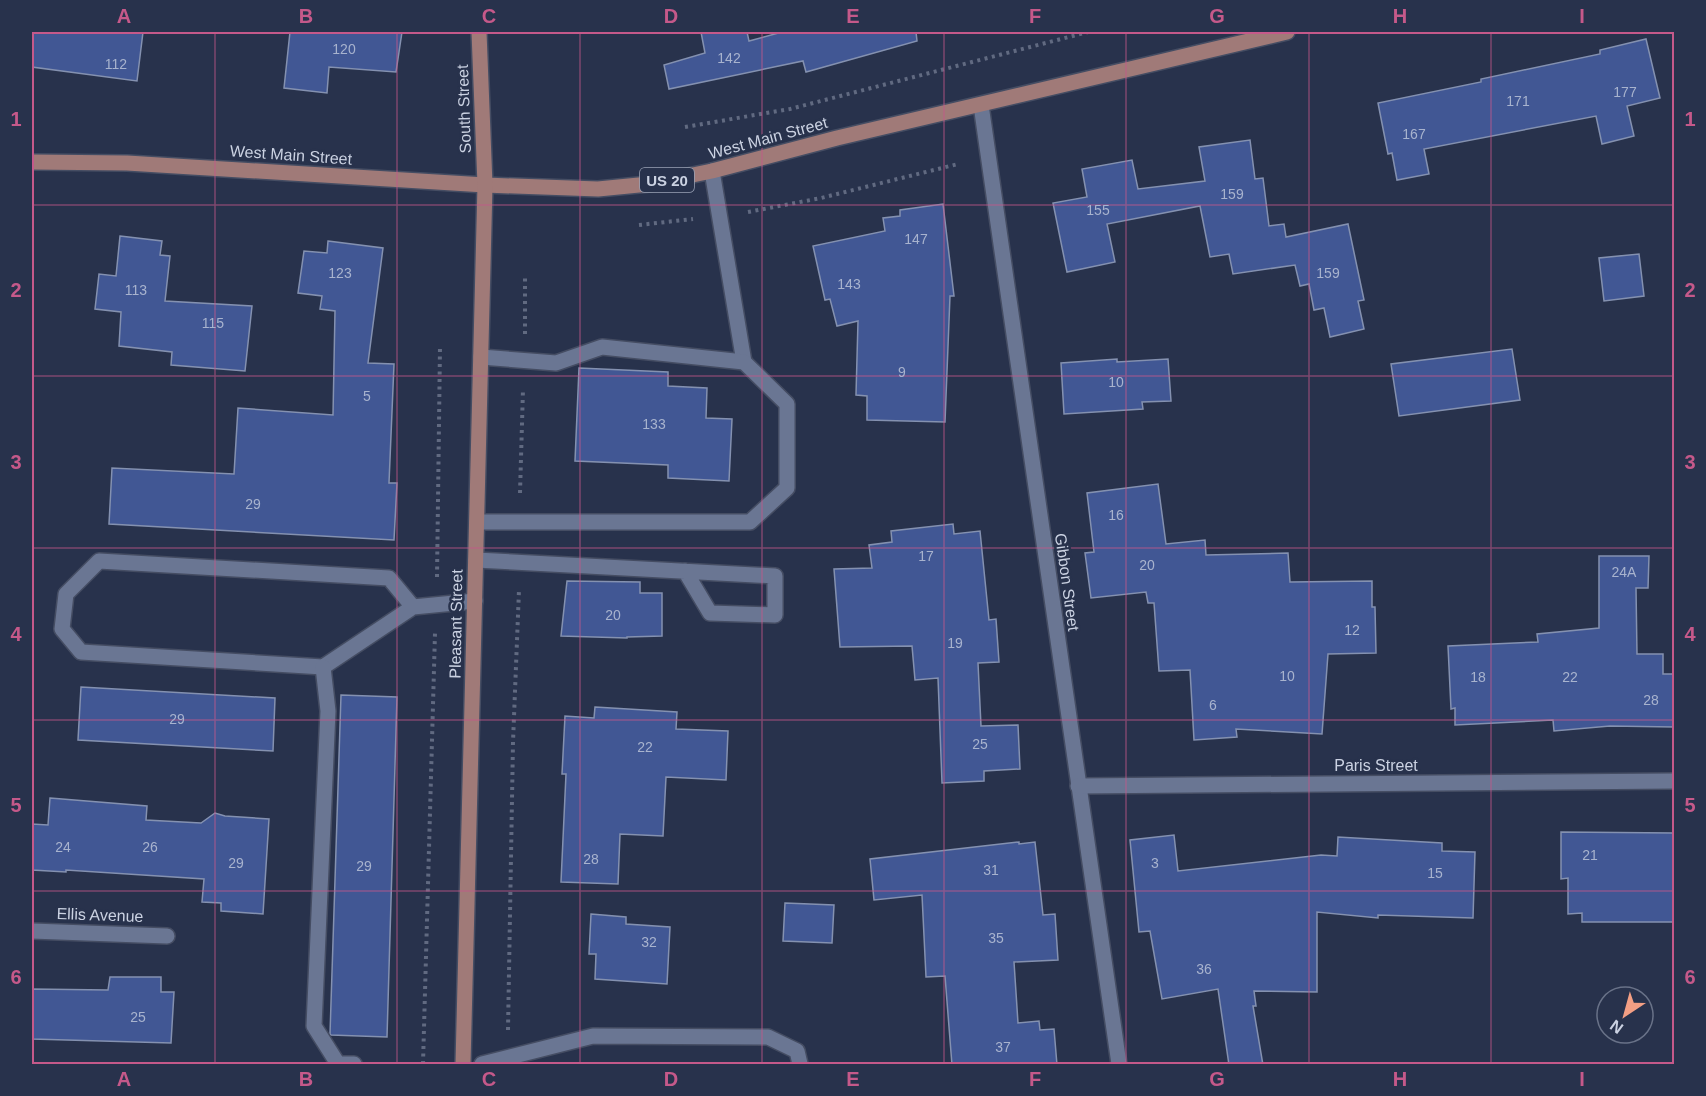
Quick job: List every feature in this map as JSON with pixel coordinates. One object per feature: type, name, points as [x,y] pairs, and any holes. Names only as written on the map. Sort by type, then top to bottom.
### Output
[{"type":"main road","name":"South Street","points":[[479,32],[485,185]]},
{"type":"main road","name":"West Main Street","points":[[32,162],[127,163],[485,185],[598,189],[649,184],[712,171],[837,138],[1287,32]]},
{"type":"main road","name":"Pleasant Street","points":[[463,1065],[485,185]]},
{"type":"street","name":"Gibbon Street","points":[[981,105],[1119,1065]]},
{"type":"street","points":[[477,522],[750,522],[787,488],[787,404],[744,362],[712,171]]},
{"type":"street","points":[[482,357],[556,363],[603,347],[744,362]]},
{"type":"street","points":[[476,560],[519,562],[685,571],[775,576],[775,615],[710,613],[685,571]]},
{"type":"street","points":[[413,607],[389,578],[99,561],[66,594],[62,629],[81,652],[323,667],[413,607],[475,601]]},
{"type":"street","points":[[323,667],[328,711],[314,1026],[338,1064],[354,1065]]},
{"type":"street","name":"Paris Street","points":[[1078,786],[1674,781]]},
{"type":"street","name":"Ellis Avenue","points":[[32,931],[166,936]]},
{"type":"street","points":[[482,1065],[593,1036],[768,1037],[797,1051],[800,1065]]},
{"type":"path","points":[[685,127],[790,110],[1088,32]]},
{"type":"path","points":[[639,225],[720,216],[821,198],[958,164]]},
{"type":"path","points":[[520,522],[525,278]]},
{"type":"path","points":[[423,1065],[436,605],[440,347]]},
{"type":"path","points":[[507,1058],[519,562]]},
{"type":"building","points":[[32,32],[143,32],[137,81],[32,67]]},
{"type":"building","points":[[290,32],[402,32],[396,72],[329,67],[327,93],[284,88]]},
{"type":"building","points":[[701,32],[747,32],[749,41],[782,32],[916,32],[917,41],[806,72],[803,61],[669,89],[664,65],[705,53]]},
{"type":"building","points":[[1646,39],[1660,98],[1627,106],[1634,136],[1602,144],[1596,116],[1424,149],[1429,174],[1397,180],[1392,153],[1388,154],[1378,103],[1600,54],[1600,50]]},
{"type":"building","points":[[1250,140],[1255,179],[1263,178],[1269,226],[1284,224],[1286,237],[1348,224],[1364,300],[1358,301],[1364,329],[1330,337],[1324,308],[1314,310],[1309,284],[1300,286],[1295,265],[1233,274],[1229,254],[1210,257],[1200,206],[1107,224],[1115,262],[1067,272],[1053,203],[1087,197],[1082,169],[1132,160],[1138,189],[1205,181],[1199,147]]},
{"type":"building","points":[[943,204],[954,296],[950,296],[945,422],[867,420],[867,396],[856,395],[858,321],[837,326],[830,299],[825,300],[813,246],[885,231],[883,218],[900,216],[900,210]]},
{"type":"building","points":[[120,236],[162,241],[160,255],[170,256],[165,301],[252,306],[245,371],[171,365],[172,352],[119,346],[121,312],[95,309],[99,274],[116,276]]},
{"type":"building","points":[[328,241],[383,248],[368,363],[394,364],[389,483],[397,483],[394,540],[109,524],[112,468],[234,474],[238,408],[333,415],[335,311],[320,309],[322,296],[298,293],[304,251],[327,253]]},
{"type":"building","points":[[1639,254],[1644,296],[1604,301],[1599,258]]},
{"type":"building","points":[[1512,349],[1520,400],[1399,416],[1391,364]]},
{"type":"building","points":[[1117,359],[1117,362],[1168,359],[1171,401],[1142,402],[1143,409],[1064,414],[1061,363]]},
{"type":"building","points":[[579,368],[668,372],[668,386],[707,388],[706,418],[732,419],[729,481],[668,478],[668,465],[575,461]]},
{"type":"building","points":[[1158,484],[1166,544],[1205,540],[1206,555],[1288,553],[1290,582],[1372,581],[1376,653],[1328,654],[1322,734],[1236,729],[1237,737],[1194,740],[1190,670],[1159,671],[1154,603],[1148,603],[1146,592],[1091,598],[1085,553],[1094,552],[1087,493]]},
{"type":"building","points":[[953,524],[954,534],[980,531],[989,620],[996,619],[999,662],[978,663],[981,726],[1018,725],[1020,769],[984,771],[984,781],[942,783],[938,678],[915,680],[912,646],[840,647],[834,569],[872,568],[869,545],[892,542],[891,531]]},
{"type":"building","points":[[1599,556],[1649,556],[1648,588],[1636,588],[1637,654],[1663,654],[1663,674],[1674,674],[1674,727],[1610,726],[1554,731],[1553,720],[1455,725],[1455,708],[1451,709],[1448,646],[1538,642],[1537,634],[1599,628]]},
{"type":"building","points":[[567,581],[640,582],[640,593],[662,593],[662,636],[627,638],[561,636]]},
{"type":"building","points":[[81,687],[275,698],[273,751],[78,740]]},
{"type":"building","points":[[341,695],[397,697],[387,1037],[330,1034]]},
{"type":"building","points":[[595,707],[677,712],[676,729],[728,731],[726,780],[666,777],[663,836],[620,834],[618,884],[561,882],[566,774],[562,774],[565,716],[594,718]]},
{"type":"building","points":[[50,798],[147,806],[146,820],[201,823],[215,813],[225,816],[269,819],[263,914],[221,911],[221,903],[202,902],[204,879],[32,870],[32,824],[48,825]]},
{"type":"building","points":[[1561,832],[1674,833],[1674,922],[1582,922],[1582,913],[1568,914],[1568,878],[1561,879]]},
{"type":"building","points":[[1174,835],[1178,871],[1321,855],[1337,856],[1338,837],[1442,843],[1442,851],[1475,852],[1473,918],[1378,915],[1378,918],[1317,912],[1317,992],[1254,991],[1256,1006],[1253,1006],[1263,1065],[1229,1065],[1218,989],[1162,999],[1150,931],[1139,932],[1130,840]]},
{"type":"building","points":[[1019,842],[1019,844],[1035,842],[1043,915],[1055,914],[1058,960],[1014,962],[1018,1023],[1039,1021],[1040,1030],[1054,1029],[1057,1065],[952,1065],[945,976],[926,977],[922,895],[874,900],[870,859]]},
{"type":"building","points":[[785,903],[834,905],[832,943],[783,941]]},
{"type":"building","points":[[591,914],[626,917],[626,924],[670,927],[667,984],[595,979],[596,954],[589,954]]},
{"type":"building","points":[[110,977],[161,977],[161,992],[174,992],[171,1043],[32,1039],[32,989],[108,990]]}]
